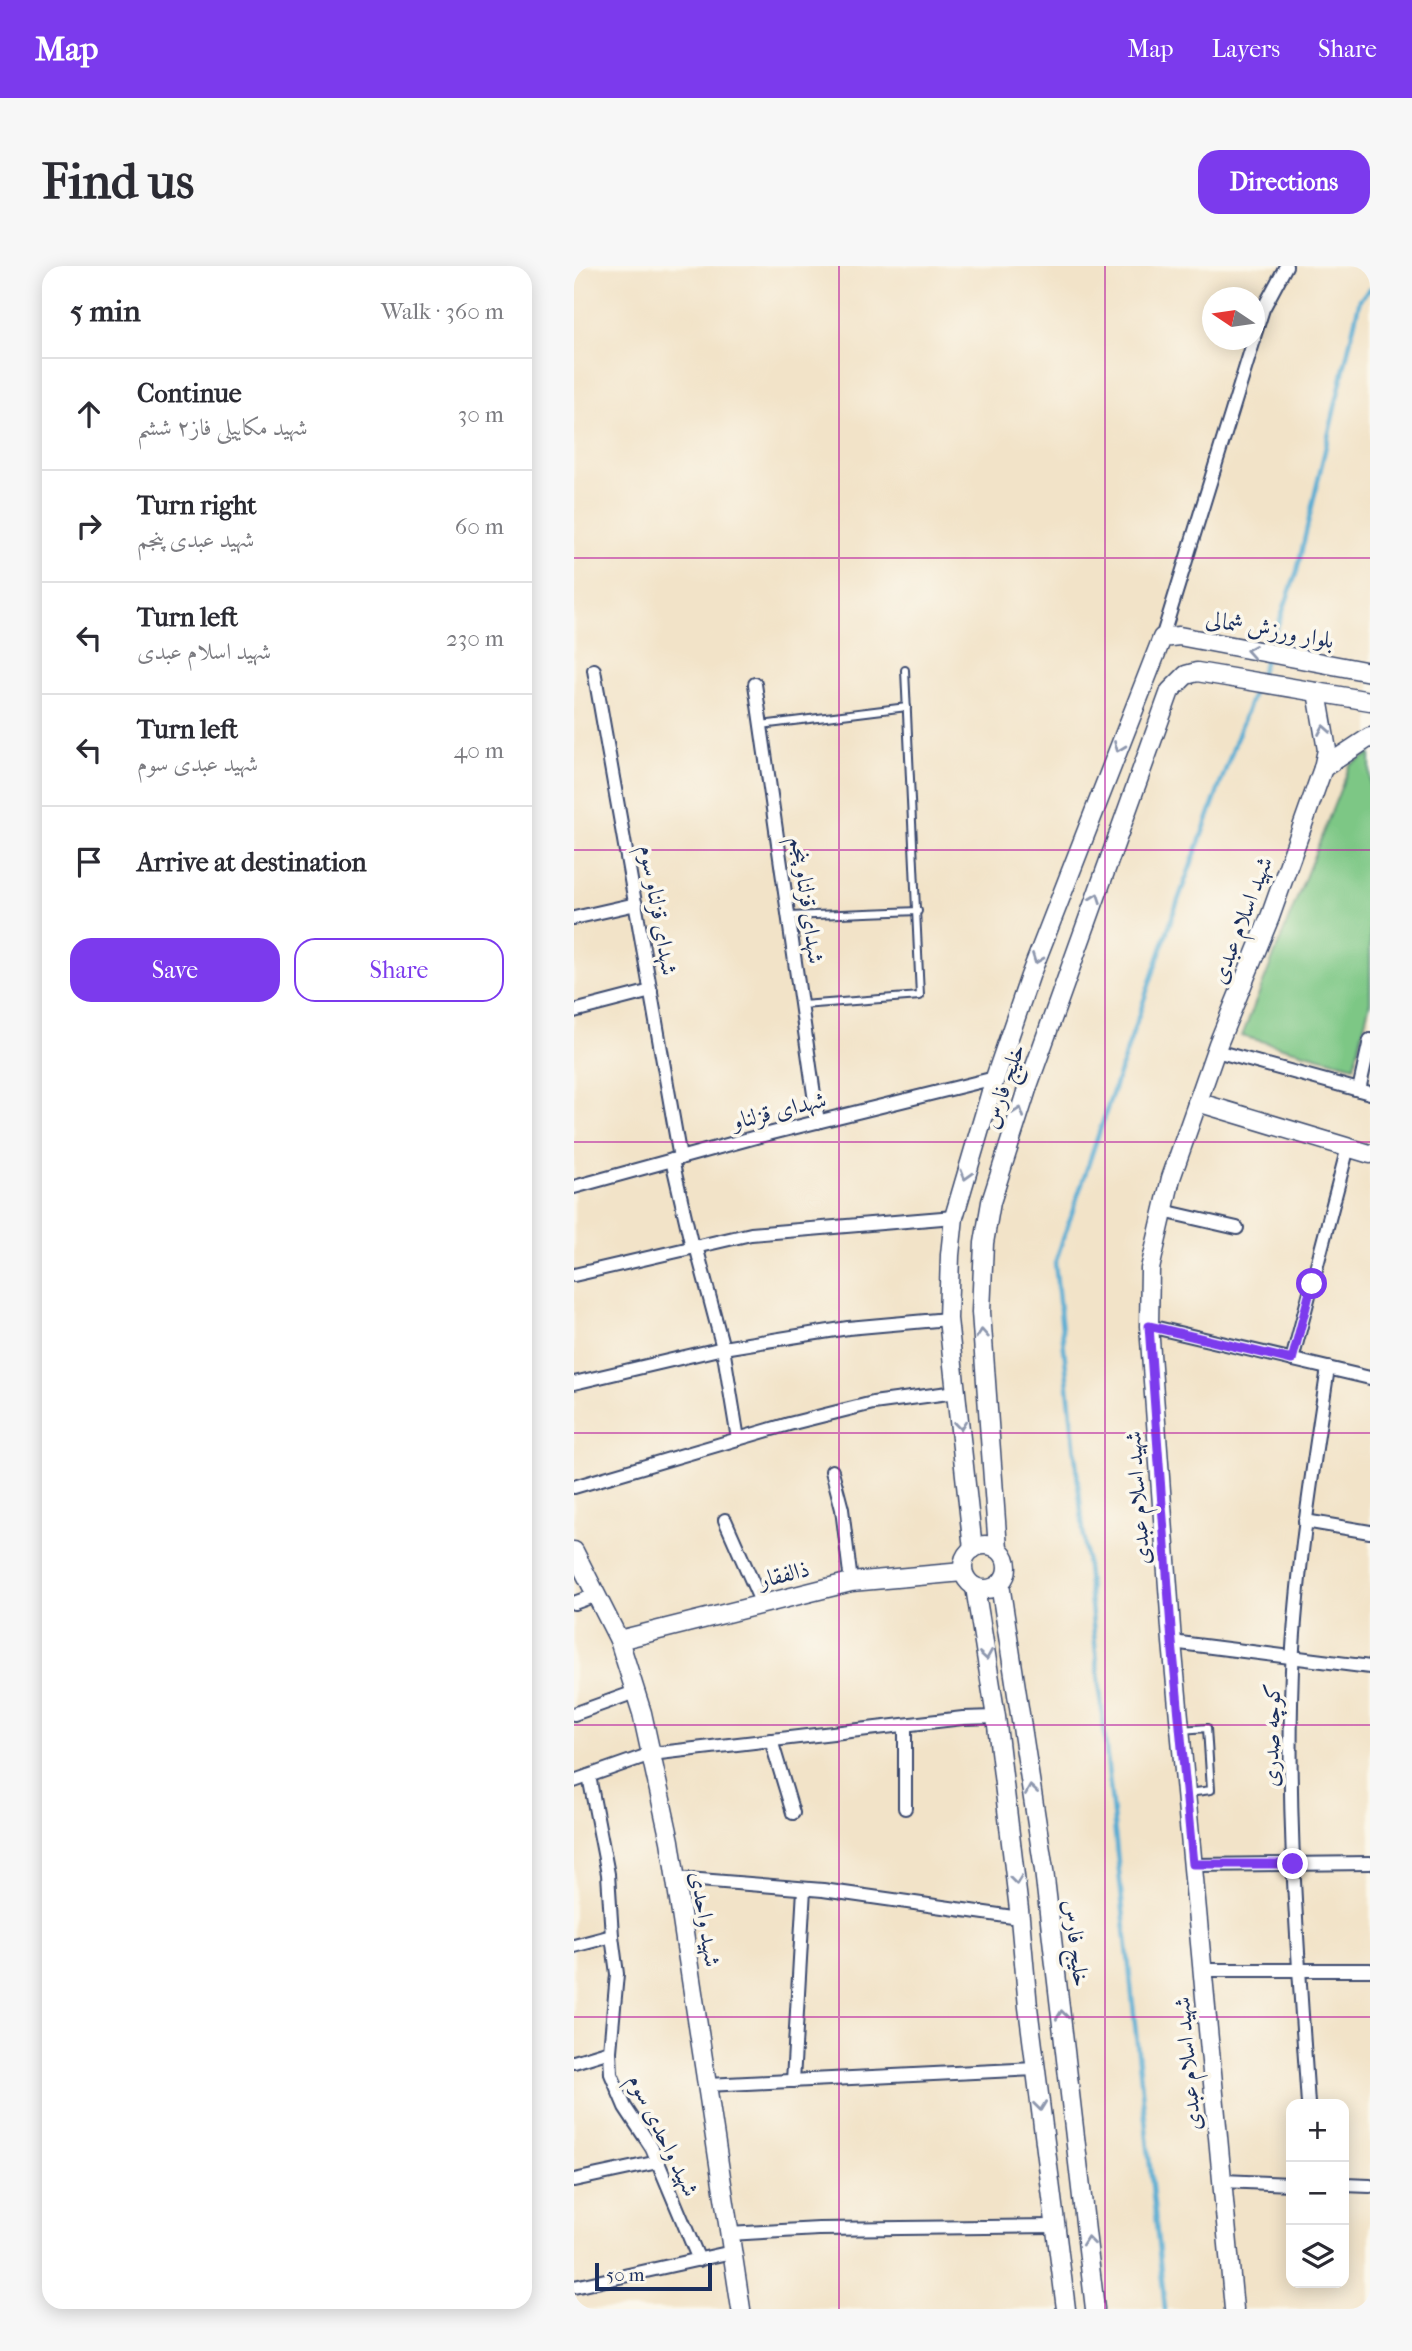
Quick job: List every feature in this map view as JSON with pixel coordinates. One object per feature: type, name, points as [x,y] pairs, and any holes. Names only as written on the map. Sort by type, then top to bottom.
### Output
[{"type":"main road","name":"بلوار ورزش شمالی","points":[[1162,638],[1172,635],[1370,672]]},
{"type":"main road","points":[[973,1549],[948,1319],[954,1217],[995,1078],[1030,976],[1162,638]]},
{"type":"main road","name":"خلیج فارس","points":[[998,1549],[981,1312],[984,1242],[991,1202],[1028,1086],[1170,691],[1186,675],[1197,672],[1315,692]]},
{"type":"main road","points":[[1315,692],[1370,701]]},
{"type":"main road","name":"شهید اسلام عبدی","points":[[1234,2309],[1172,1642],[1149,1326],[1150,1269],[1171,1178],[1216,1051],[1270,918],[1323,768],[1327,750],[1315,692]]},
{"type":"main road","points":[[1130,719],[1157,728]]},
{"type":"main road","points":[[1323,768],[1370,737]]},
{"type":"main road","points":[[1198,1102],[1370,1154]]},
{"type":"main road","points":[[985,1545],[998,1549],[1003,1554],[1007,1573],[1000,1584],[988,1590],[975,1587],[965,1578],[964,1559],[973,1549],[985,1545]]},
{"type":"main road","name":"شهید واحدی","points":[[574,1551],[619,1640],[651,1754],[675,1878],[741,2309]]},
{"type":"main road","name":"ذالفقار","points":[[619,1640],[851,1582],[963,1572]]},
{"type":"main road","name":"خلیج فارس","points":[[1000,1584],[1044,1870],[1096,2309]]},
{"type":"main road","points":[[975,1587],[996,1717],[1066,2309]]},
{"type":"street","points":[[1265,305],[1286,266]]},
{"type":"street","points":[[1162,638],[1250,350]]},
{"type":"street","name":"شهدای قزلناو سوم","points":[[594,670],[651,991],[676,1159],[694,1247],[723,1348],[738,1439]]},
{"type":"street","name":"شهدای قزلناو پنجم","points":[[755,684],[818,1122]]},
{"type":"street","points":[[574,918],[636,904]]},
{"type":"street","points":[[574,1011],[651,991]]},
{"type":"street","points":[[1216,1051],[1364,1091],[1370,1040]]},
{"type":"street","name":"شهدای قزلناو","points":[[574,1188],[676,1159],[995,1078]]},
{"type":"street","points":[[1292,1360],[1348,1147]]},
{"type":"street","points":[[1163,1211],[1237,1228]]},
{"type":"street","points":[[574,1275],[751,1234],[954,1217]]},
{"type":"street","points":[[574,1383],[723,1348],[848,1328],[948,1319]]},
{"type":"street","points":[[1149,1326],[1370,1378]]},
{"type":"street","name":"کوچه صدری","points":[[1308,2099],[1293,1864],[1290,1756],[1300,1551],[1328,1368]]},
{"type":"street","points":[[574,1487],[738,1439],[873,1404],[956,1392]]},
{"type":"street","points":[[832,1471],[842,1509],[851,1582]]},
{"type":"street","points":[[725,1520],[762,1605]]},
{"type":"street","points":[[1305,1521],[1370,1532]]},
{"type":"street","points":[[574,1603],[596,1595]]},
{"type":"street","points":[[1172,1642],[1370,1667]]},
{"type":"street","points":[[574,1714],[635,1692]]},
{"type":"street","points":[[574,1782],[651,1754],[996,1717]]},
{"type":"street","points":[[905,1725],[905,1808]]},
{"type":"street","points":[[771,1740],[793,1813]]},
{"type":"street","name":"شهید واحدی سوم","points":[[589,1776],[608,1874],[617,1974],[610,2051],[611,2074],[625,2107],[652,2148],[699,2260]]},
{"type":"street","points":[[1193,1864],[1370,1863]]},
{"type":"street","points":[[675,1878],[804,1889],[1020,1918]]},
{"type":"street","points":[[793,2081],[804,1889]]},
{"type":"street","points":[[574,1946],[612,1936]]},
{"type":"street","points":[[1203,1970],[1370,1970]]},
{"type":"street","points":[[574,2062],[610,2051]]},
{"type":"street","points":[[707,2085],[1036,2069]]},
{"type":"street","points":[[574,2180],[658,2162]]},
{"type":"street","points":[[1223,2181],[1286,2184]]},
{"type":"street","points":[[1349,2185],[1370,2186]]},
{"type":"street","points":[[729,2234],[820,2229],[1056,2226]]},
{"type":"street","points":[[574,2287],[732,2252]]},
{"type":"lane","points":[[802,1004],[920,996],[905,670]]},
{"type":"lane","points":[[761,725],[907,707]]},
{"type":"lane","points":[[789,916],[918,911]]},
{"type":"lane","points":[[1180,1730],[1207,1728],[1211,1790],[1186,1793]]},
{"type":"green space","points":[[1370,754],[1370,1002],[1354,1066],[1242,1036],[1350,765]]},
{"type":"waterway","points":[[1269,650],[1297,571],[1360,299],[1370,289]]},
{"type":"waterway","points":[[1258,679],[1266,658]]},
{"type":"waterway","points":[[1165,2309],[1055,1263],[1171,920],[1255,688]]},
{"type":"route","points":[[1293,1864],[1193,1864],[1172,1642],[1149,1326],[1292,1360],[1312,1284]]}]
